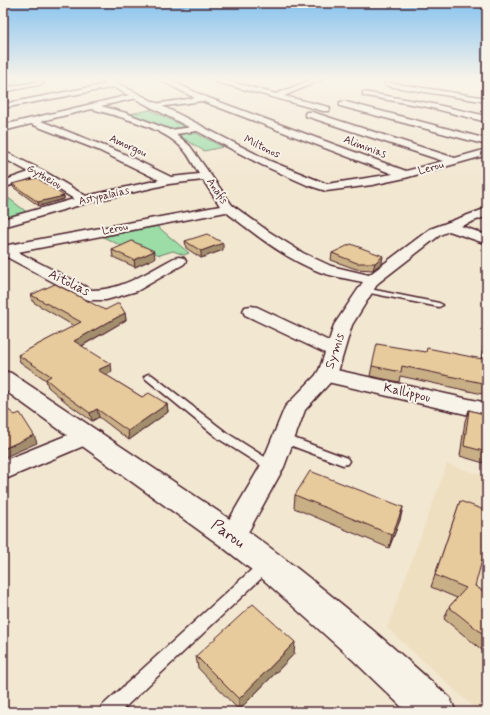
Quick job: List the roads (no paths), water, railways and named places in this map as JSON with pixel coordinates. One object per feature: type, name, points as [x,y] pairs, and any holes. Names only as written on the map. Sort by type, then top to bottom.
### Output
[{"type":"street","points":[[3,128],[66,112]]},
{"type":"street","name":"Anafis","points":[[114,112],[169,133],[187,148],[228,208],[263,234],[298,256],[326,269],[369,285]]},
{"type":"street","name":"Miltonos","points":[[167,112],[266,163],[326,188]]},
{"type":"street","name":"Aliminias","points":[[241,112],[405,175]]},
{"type":"street","points":[[314,112],[309,114],[454,161]]},
{"type":"street","points":[[363,112],[446,131],[487,142]]},
{"type":"street","points":[[457,112],[487,120]]},
{"type":"street","points":[[446,131],[470,126],[487,120]]},
{"type":"street","name":"Amorgou","points":[[31,121],[106,149],[140,164],[169,181]]},
{"type":"street","points":[[169,133],[198,128]]},
{"type":"street","name":"Lerou","points":[[326,188],[372,182],[405,175],[487,152]]},
{"type":"street","name":"Gytheiou","points":[[3,154],[38,172],[84,200]]},
{"type":"street","points":[[3,185],[38,172]]},
{"type":"street","name":"Astypalaias","points":[[3,223],[84,200],[169,181],[207,176]]},
{"type":"street","name":"Lerou","points":[[3,250],[228,208]]},
{"type":"street","name":"Symis","points":[[232,537],[272,467],[296,407],[327,375],[343,325],[369,285],[436,232],[487,212]]},
{"type":"street","points":[[450,227],[487,240]]},
{"type":"street","name":"Aitolias","points":[[3,250],[89,295],[106,295],[131,288],[179,262]]},
{"type":"street","points":[[251,311],[335,351]]},
{"type":"street","name":"Kallippou","points":[[327,375],[487,411]]},
{"type":"street","name":"Parou","points":[[3,378],[232,537],[268,564],[366,647],[436,712]]},
{"type":"street","points":[[3,471],[85,436]]},
{"type":"lane","points":[[369,285],[439,305]]},
{"type":"lane","points":[[149,377],[223,436],[272,467]]},
{"type":"lane","points":[[283,438],[343,461]]},
{"type":"lane","points":[[108,712],[268,564]]}]
